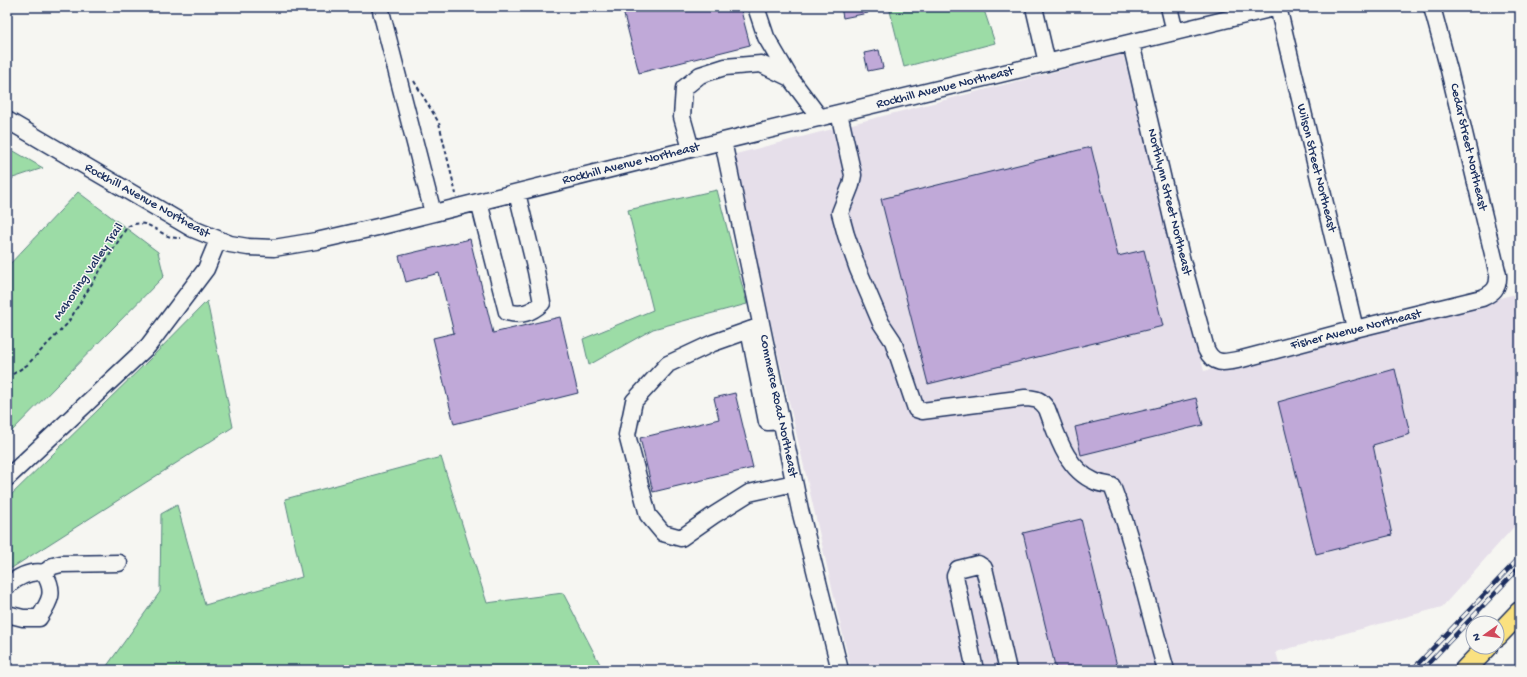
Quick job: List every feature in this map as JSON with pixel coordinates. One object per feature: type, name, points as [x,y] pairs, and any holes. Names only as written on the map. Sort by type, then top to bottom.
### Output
[{"type":"main road","points":[[1505,628],[1520,612]]},
{"type":"main road","points":[[1465,670],[1479,655]]},
{"type":"street","points":[[380,7],[433,213]]},
{"type":"street","points":[[756,7],[766,37],[790,78],[820,118]]},
{"type":"street","points":[[1034,7],[1047,63]]},
{"type":"street","points":[[1169,7],[1175,32]]},
{"type":"street","name":"Rockhill Avenue Northeast","points":[[7,120],[199,232],[218,240],[248,247],[274,248],[316,241],[459,207],[723,141],[1278,7]]},
{"type":"street","name":"Wilson Street Northeast","points":[[1278,7],[1355,329]]},
{"type":"street","name":"Cedar Street Northeast","points":[[1432,7],[1449,70],[1498,275],[1496,288]]},
{"type":"street","name":"Northlynn Street Northeast","points":[[1131,43],[1181,257],[1206,349],[1208,355],[1213,359]]},
{"type":"street","points":[[691,149],[682,117],[684,88],[700,75],[725,68],[761,64],[790,78]]},
{"type":"street","points":[[839,114],[853,175],[851,185],[840,213],[846,236],[858,269],[881,322],[893,341],[916,409],[922,411],[1025,398],[1038,399],[1042,403],[1047,409],[1066,455],[1078,471],[1094,482],[1112,486],[1135,558],[1166,670]]},
{"type":"street","name":"Commerce Road Northeast","points":[[723,141],[755,328],[781,421],[794,483],[840,670]]},
{"type":"street","points":[[479,202],[507,312],[516,315],[534,310],[542,303],[536,271],[517,193]]},
{"type":"street","points":[[7,478],[148,346],[206,269],[218,240]]},
{"type":"street","name":"Fisher Avenue Northeast","points":[[1213,359],[1218,362],[1225,362],[1242,359],[1355,329],[1482,298],[1492,293],[1496,288]]},
{"type":"street","points":[[755,328],[713,343],[668,364],[634,401],[627,436],[648,515],[663,533],[680,538],[714,514],[748,493],[794,483]]},
{"type":"street","points":[[7,586],[27,574],[37,572],[44,573],[52,566],[61,564],[118,563]]},
{"type":"street","points":[[975,670],[955,576],[958,569],[978,564],[984,568],[1008,670]]},
{"type":"street","points":[[7,614],[23,618],[39,618],[49,601],[50,583],[44,573]]},
{"type":"path","points":[[413,77],[415,83],[434,113],[441,130],[459,207]]},
{"type":"path","name":"Mahoning Valley Trail","points":[[7,378],[27,365],[66,324],[127,227],[134,223],[142,222],[170,237],[179,238],[190,236],[199,232]]},
{"type":"shaded area","points":[[1123,54],[1204,371],[1520,293],[1520,520],[1442,607],[1276,652],[1281,670],[851,670],[732,155]]},
{"type":"green space","points":[[889,7],[983,7],[995,43],[904,67]]},
{"type":"green space","points":[[7,147],[43,168],[7,180]]},
{"type":"green space","points":[[717,190],[747,304],[653,329],[589,365],[583,339],[653,310],[628,210]]},
{"type":"green space","points":[[78,192],[158,252],[164,276],[7,436],[7,267]]},
{"type":"green space","points":[[207,301],[233,427],[7,571],[7,499]]},
{"type":"green space","points":[[441,457],[487,603],[563,593],[603,670],[104,670],[160,592],[161,514],[177,505],[205,605],[302,577],[285,499]]},
{"type":"building","points":[[622,7],[740,7],[750,45],[639,73]]},
{"type":"building","points":[[841,7],[867,7],[868,13],[843,18]]},
{"type":"building","points":[[879,50],[883,68],[868,71],[864,53]]},
{"type":"building","points":[[1091,147],[1118,256],[1144,250],[1163,326],[928,384],[881,199]]},
{"type":"building","points":[[470,239],[493,333],[560,317],[578,393],[454,424],[433,338],[454,333],[439,273],[406,282],[399,256]]},
{"type":"building","points":[[1395,369],[1410,434],[1373,445],[1392,535],[1316,554],[1278,402]]},
{"type":"building","points":[[735,393],[753,468],[653,492],[640,438],[719,419],[714,398]]},
{"type":"building","points":[[1196,398],[1203,425],[1081,455],[1075,427]]},
{"type":"building","points":[[1081,519],[1118,670],[1056,670],[1023,533]]},
{"type":"railway","points":[[1412,670],[1520,557]]},
{"type":"railway","points":[[1422,670],[1520,567]]}]
